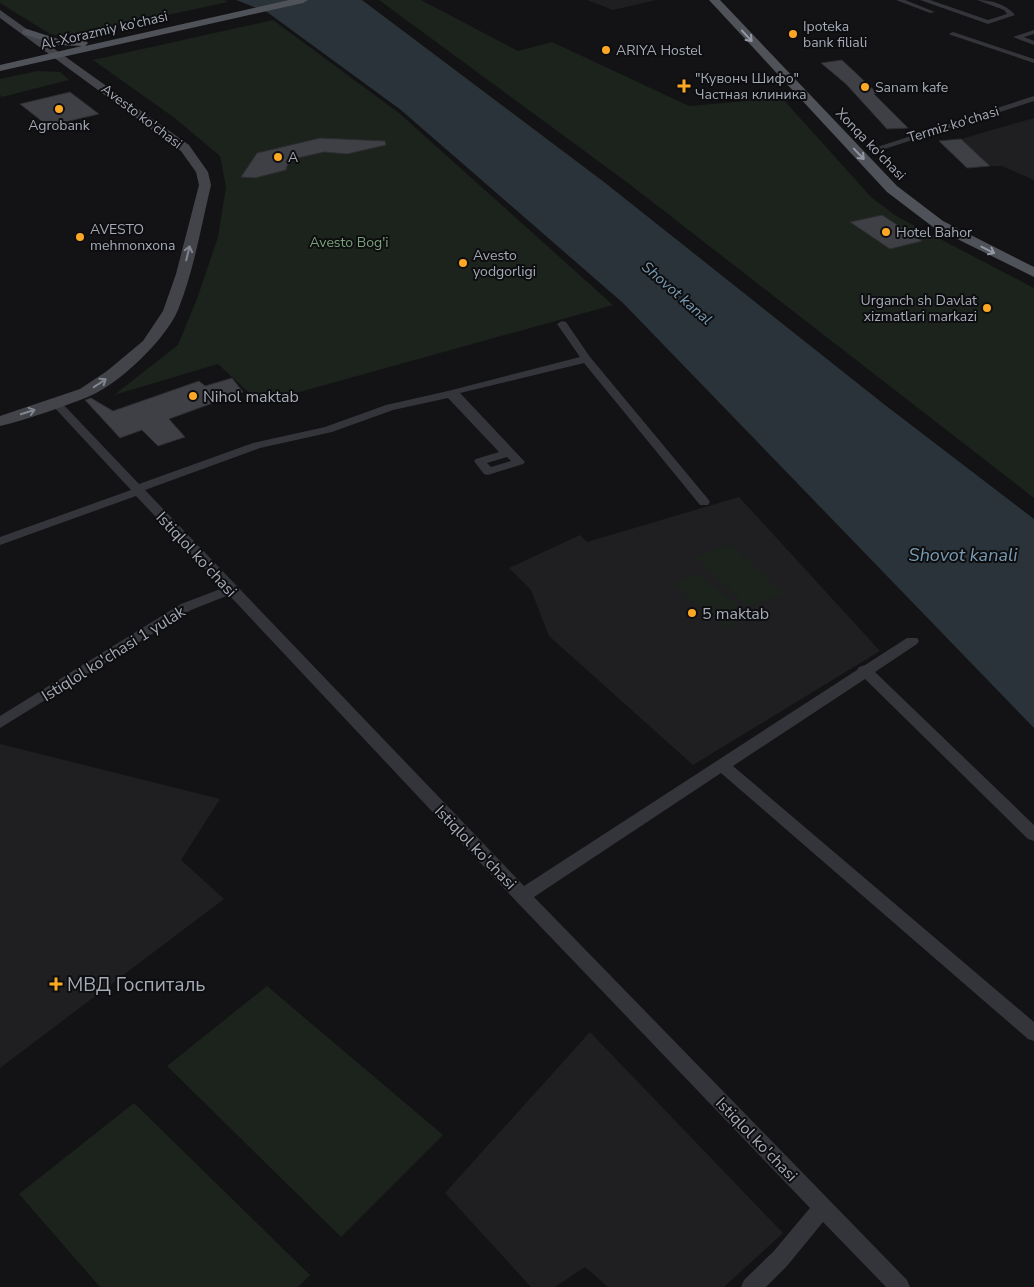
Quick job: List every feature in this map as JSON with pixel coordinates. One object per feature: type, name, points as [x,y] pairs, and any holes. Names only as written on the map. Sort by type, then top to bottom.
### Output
[{"type":"main road","name":"Al-Xorazmiy ko’chasi","points":[[237,12],[280,0]]},
{"type":"main road","name":"Al-Xorazmiy ko’chasi","points":[[0,68],[89,45],[237,12],[303,0]]},
{"type":"main road","name":"Xonqa ko'chasi","points":[[714,0],[892,189],[914,207],[961,237],[1034,274]]},
{"type":"main road","name":"Xonqa ko'chasi","points":[[731,0],[894,172]]},
{"type":"main road","points":[[27,32],[57,42],[89,45]]},
{"type":"main road","points":[[80,70],[76,63],[76,57],[89,45]]},
{"type":"main road","name":"Al-Xorazmiy ko’chasi","points":[[0,62],[56,53]]},
{"type":"main road","points":[[790,81],[805,80]]},
{"type":"main road","name":"Xonqa ko'chasi","points":[[904,182],[953,219],[1034,261]]},
{"type":"street","points":[[899,0],[936,14]]},
{"type":"street","points":[[923,0],[988,22],[1012,15],[1006,9],[980,0]]},
{"type":"street","name":"Avesto ko'chasi","points":[[0,13],[185,148],[202,172],[205,185],[183,274],[170,311],[148,344],[113,374],[86,392],[0,421]]},
{"type":"street","points":[[986,45],[1034,32]]},
{"type":"street","points":[[953,34],[1034,61]]},
{"type":"street","points":[[1009,39],[1034,43]]},
{"type":"street","name":"Termiz ko'chasi","points":[[872,150],[1034,98]]},
{"type":"street","points":[[562,324],[586,359],[704,502]]},
{"type":"street","points":[[0,541],[257,445],[328,430],[390,407],[450,394],[507,454],[480,461],[488,471],[520,462],[452,392],[586,359]]},
{"type":"street","name":"Istiqlol ko'chasi","points":[[56,403],[522,896],[900,1287]]},
{"type":"street","name":"Istiqlol ko'chasi 1 yulak","points":[[0,723],[186,607],[231,590]]},
{"type":"street","points":[[522,896],[723,766],[864,670],[912,640]]},
{"type":"street","points":[[864,670],[1034,835]]},
{"type":"street","points":[[723,766],[1034,1033]]},
{"type":"street","points":[[751,1287],[780,1259],[823,1207]]},
{"type":"shaded area","points":[[587,0],[656,0],[613,10]]},
{"type":"shaded area","points":[[1034,118],[1034,180],[1002,166],[990,166],[961,139]]},
{"type":"shaded area","name":"5 maktab","points":[[739,497],[880,651],[693,765],[549,636],[531,590],[509,568],[580,535],[587,542]]},
{"type":"shaded area","name":"МВД Госпиталь","points":[[0,744],[220,799],[181,860],[224,899],[0,1068]]},
{"type":"shaded area","points":[[590,1032],[783,1233],[724,1287],[608,1287],[585,1267],[555,1287],[531,1287],[445,1193]]},
{"type":"green space","points":[[0,0],[224,0],[228,2],[65,37],[50,34],[0,3]]},
{"type":"green space","points":[[379,0],[421,0],[518,51],[552,42],[689,106],[782,98],[871,197],[896,216],[1034,288],[1034,498],[628,183]]},
{"type":"green space","name":"Avesto Bog'i","points":[[273,20],[399,113],[613,305],[260,403],[218,364],[114,395],[178,345],[198,296],[218,237],[226,187],[220,156],[176,119],[93,60]]},
{"type":"green space","points":[[37,71],[60,72],[69,80],[2,97],[0,95],[0,79]]},
{"type":"green space","points":[[731,544],[784,594],[747,607],[696,557]]},
{"type":"green space","points":[[698,573],[750,616],[725,628],[673,585]]},
{"type":"green space","points":[[267,986],[443,1135],[341,1237],[167,1066]]},
{"type":"green space","points":[[134,1103],[310,1275],[298,1287],[100,1287],[19,1194]]},
{"type":"water","name":"Shovot kanali","points":[[236,0],[362,0],[604,182],[885,405],[1034,519],[1034,728],[623,303],[401,110],[267,12]]},
{"type":"building","points":[[842,60],[877,93],[874,94],[908,128],[887,129],[846,84],[821,63]]},
{"type":"building","name":"Agrobank","points":[[70,92],[99,114],[48,126],[20,104]]},
{"type":"building","name":"A","points":[[320,138],[385,141],[386,145],[347,154],[324,152],[289,160],[286,170],[255,178],[241,177],[257,153]]},
{"type":"building","points":[[961,139],[990,166],[967,168],[939,141]]},
{"type":"building","name":"Hotel Bahor","points":[[882,215],[922,241],[890,249],[850,222]]},
{"type":"building","points":[[232,378],[243,392],[169,419],[185,437],[158,446],[142,430],[120,438],[85,400],[91,398],[113,411],[199,381],[205,386]]},
{"type":"place","name":"Ipoteka bank filiali","points":[[793,34]]},
{"type":"place","name":"ARIYA Hostel","points":[[606,50]]},
{"type":"place","name":"\"Кувонч Шифо\" Частная клиника","points":[[684,86]]},
{"type":"place","name":"Sanam kafe","points":[[865,87]]},
{"type":"place","name":"Agrobank","points":[[59,109]]},
{"type":"place","name":"A","points":[[278,157]]},
{"type":"place","name":"Hotel Bahor","points":[[886,232]]},
{"type":"place","name":"AVESTO mehmonxona","points":[[80,237]]},
{"type":"place","name":"Avesto yodgorligi","points":[[463,263]]},
{"type":"place","name":"Urganch sh Davlat xizmatlari markazi","points":[[987,308]]},
{"type":"place","name":"Nihol maktab","points":[[193,396]]},
{"type":"place","name":"5 maktab","points":[[692,613]]},
{"type":"place","name":"МВД Госпиталь","points":[[56,984]]},
{"type":"water label","name":"Shovot kanal","points":[[677,293]]}]
